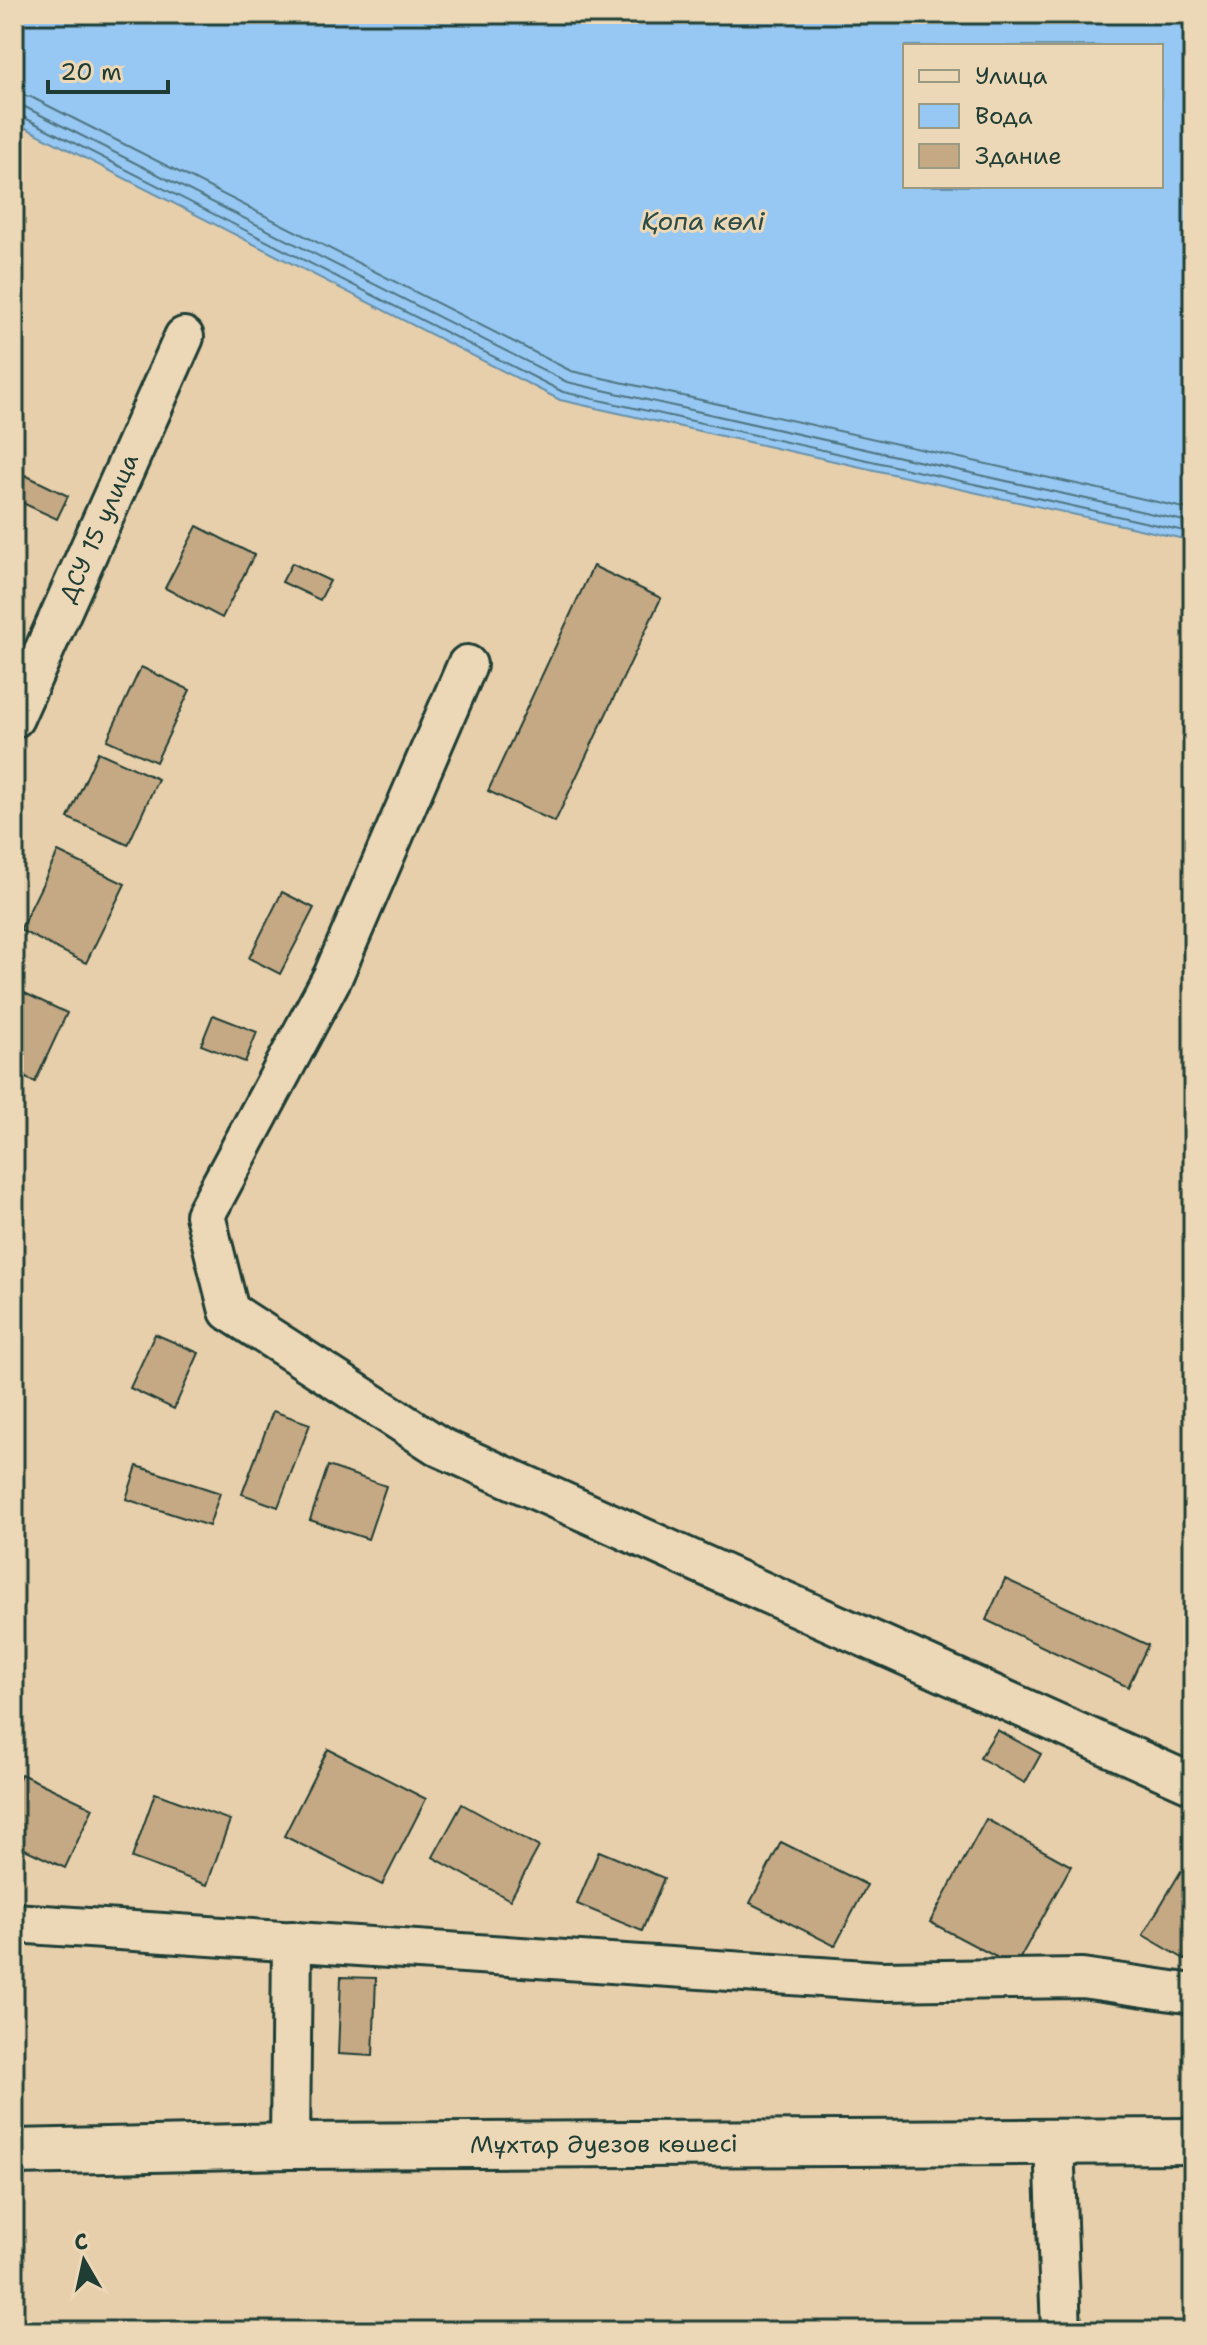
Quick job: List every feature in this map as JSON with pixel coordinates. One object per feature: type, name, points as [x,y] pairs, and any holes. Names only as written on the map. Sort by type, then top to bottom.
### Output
[{"type":"main road","name":"Мұхтар Әуезов көшесі","points":[[14,2152],[290,2146],[1193,2141]]},
{"type":"lane","name":"ДСУ 15 улица","points":[[14,718],[184,337]]},
{"type":"lane","points":[[467,665],[333,976],[205,1215],[229,1311],[440,1447],[1193,1784]]},
{"type":"lane","points":[[14,1923],[880,1981],[1082,1978],[1193,1994]]},
{"type":"lane","points":[[290,2146],[292,1941]]},
{"type":"lane","points":[[1054,2142],[1061,2331]]},
{"type":"water","name":"Қопа көлі","points":[[14,14],[1193,14],[1193,541],[560,400],[14,122]]},
{"type":"building","points":[[25,475],[68,496],[57,519],[14,499]]},
{"type":"building","points":[[197,526],[254,555],[222,618],[165,588]]},
{"type":"building","points":[[292,563],[330,581],[320,600],[282,582]]},
{"type":"building","points":[[593,566],[661,598],[555,822],[488,791]]},
{"type":"building","points":[[141,667],[190,690],[156,762],[107,740]]},
{"type":"building","points":[[98,752],[158,779],[128,845],[68,818]]},
{"type":"building","points":[[58,852],[125,884],[86,963],[20,930]]},
{"type":"building","points":[[282,892],[314,908],[280,974],[249,958]]},
{"type":"building","points":[[14,988],[67,1013],[35,1082],[14,1073]]},
{"type":"building","points":[[213,1015],[257,1032],[245,1062],[201,1045]]},
{"type":"building","points":[[155,1334],[199,1353],[174,1409],[130,1388]]},
{"type":"building","points":[[273,1411],[310,1424],[278,1507],[242,1494]]},
{"type":"building","points":[[137,1466],[220,1493],[209,1526],[126,1499]]},
{"type":"building","points":[[328,1466],[386,1486],[368,1539],[310,1520]]},
{"type":"building","points":[[1005,1579],[1148,1645],[1128,1687],[986,1620]]},
{"type":"building","points":[[997,1730],[1041,1754],[1025,1783],[980,1758]]},
{"type":"building","points":[[328,1749],[426,1799],[382,1885],[284,1836]]},
{"type":"building","points":[[21,1774],[93,1808],[65,1868],[14,1844],[14,1790]]},
{"type":"building","points":[[155,1793],[230,1820],[207,1885],[132,1858]]},
{"type":"building","points":[[462,1804],[539,1847],[510,1900],[433,1857]]},
{"type":"building","points":[[986,1819],[1071,1866],[1015,1967],[930,1922]]},
{"type":"building","points":[[781,1842],[867,1885],[835,1946],[750,1903]]},
{"type":"building","points":[[599,1851],[664,1878],[642,1931],[577,1904]]},
{"type":"building","points":[[1181,1871],[1193,1878],[1193,1964],[1143,1935]]},
{"type":"building","points":[[341,1977],[376,1978],[373,2056],[338,2054]]}]
